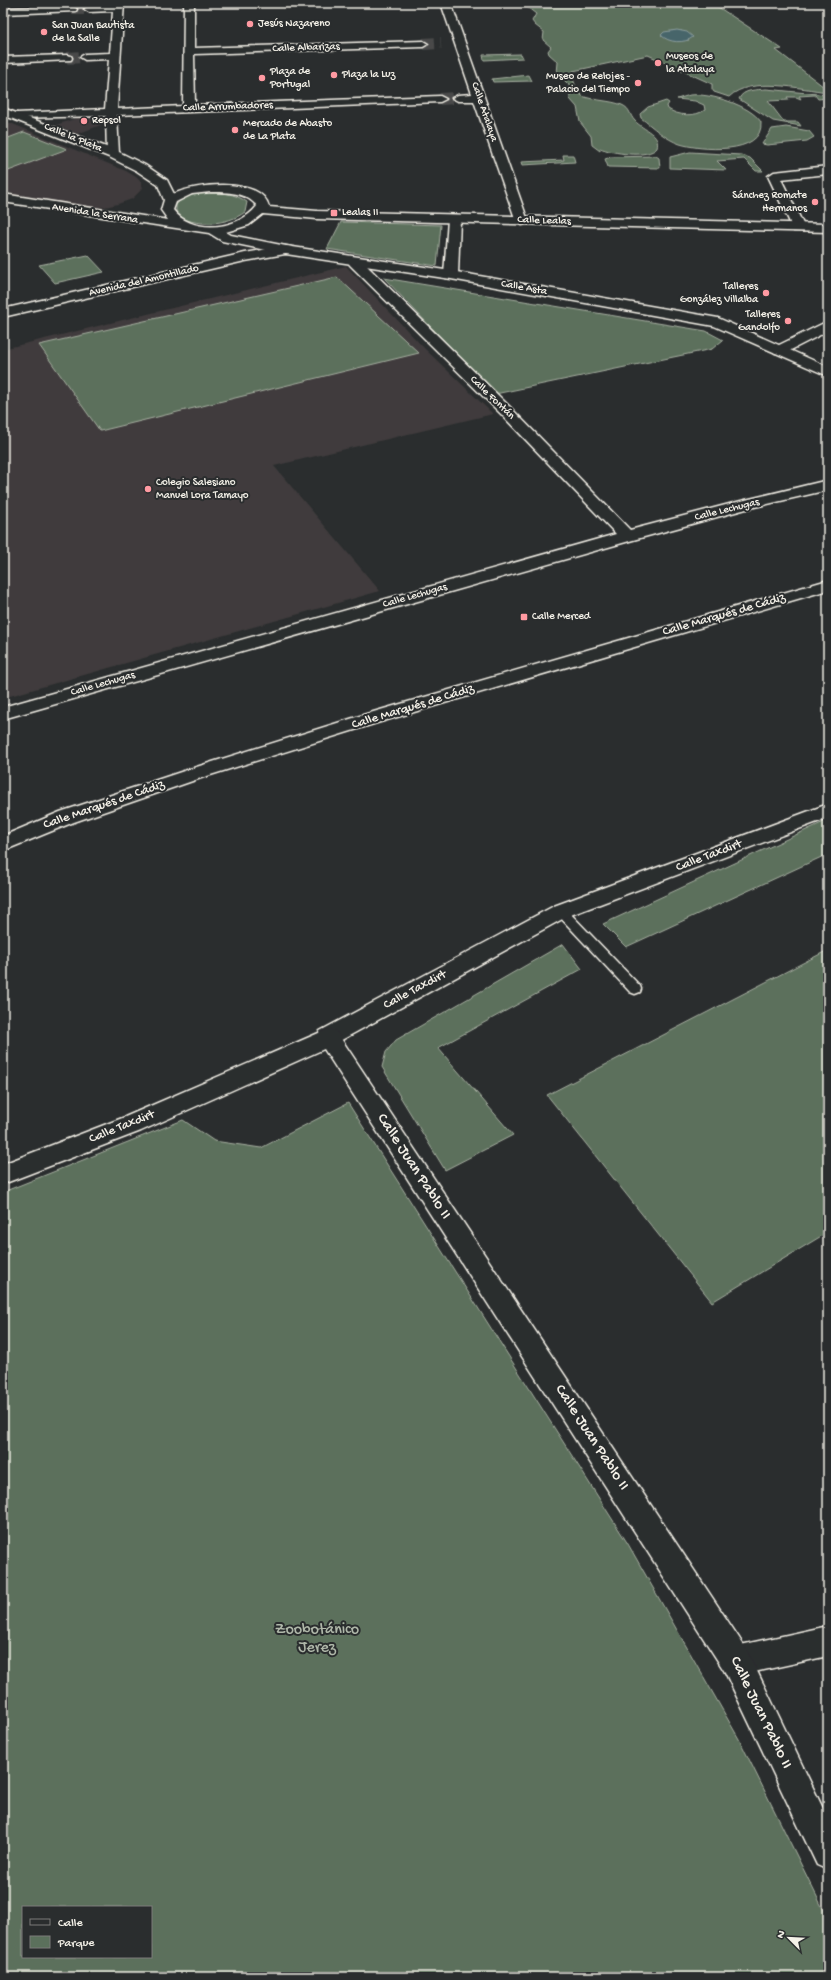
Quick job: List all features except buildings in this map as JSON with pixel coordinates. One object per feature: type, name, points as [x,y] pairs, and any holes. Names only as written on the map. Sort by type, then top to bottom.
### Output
[{"type":"street","points":[[189,3],[189,108]]},
{"type":"street","name":"Calle Atalaya","points":[[446,3],[522,221]]},
{"type":"street","points":[[89,8],[119,5],[112,112],[114,154]]},
{"type":"street","points":[[3,11],[72,9]]},
{"type":"street","points":[[448,43],[460,43]]},
{"type":"street","name":"Calle Albarizas","points":[[189,51],[424,44]]},
{"type":"street","points":[[85,57],[115,56]]},
{"type":"street","points":[[3,60],[67,58]]},
{"type":"street","points":[[458,98],[479,97]]},
{"type":"street","name":"Calle Arrumbadores","points":[[17,116],[440,99]]},
{"type":"street","name":"Calle la Plata","points":[[3,111],[114,154],[141,168],[162,184],[170,200]]},
{"type":"street","points":[[85,143],[102,141],[112,134]]},
{"type":"street","name":"Calle la Plata","points":[[141,168],[211,188]]},
{"type":"street","points":[[799,228],[774,176],[828,170]]},
{"type":"street","points":[[186,227],[175,222],[169,216],[167,210],[170,200],[189,191],[211,188],[236,190],[256,196],[263,206],[261,210],[244,224],[212,230]]},
{"type":"street","name":"Avenida la Serrana","points":[[3,198],[212,230]]},
{"type":"street","name":"Calle Lealas","points":[[261,210],[317,215],[828,228]]},
{"type":"street","points":[[451,275],[454,219]]},
{"type":"street","name":"Calle Asta","points":[[212,230],[227,238],[286,250],[355,262],[451,275],[718,322],[828,372]]},
{"type":"street","name":"Avenida del Amontillado","points":[[3,313],[245,257],[286,250]]},
{"type":"street","name":"Calle Fontán","points":[[355,262],[628,536]]},
{"type":"street","points":[[780,350],[828,325]]},
{"type":"street","name":"Calle Lechugas","points":[[3,712],[628,536],[747,504],[828,485]]},
{"type":"street","name":"Calle Marqués de Cádiz","points":[[3,844],[67,817],[197,773],[534,671],[828,585]]},
{"type":"street","name":"Calle Taxdirt","points":[[3,1174],[133,1124],[328,1036],[562,911],[828,811]]},
{"type":"street","name":"Calle Juan Pablo II","points":[[328,1036],[736,1661],[828,1854]]},
{"type":"street","points":[[736,1661],[828,1641]]},
{"type":"lane","points":[[562,911],[635,989]]},
{"type":"shaded area","name":"Repsol","points":[[101,116],[101,125],[77,134],[56,125],[80,117]]},
{"type":"shaded area","points":[[3,124],[13,124],[126,171],[141,182],[143,188],[132,199],[101,208],[78,206],[14,195],[3,189]]},
{"type":"shaded area","name":"Colegio Salesiano Manuel Lora Tamayo","points":[[346,266],[424,348],[493,414],[274,466],[380,591],[3,698],[3,349]]},
{"type":"green space","points":[[529,3],[712,3],[782,49],[776,50],[828,90],[828,92],[762,85],[738,91],[729,97],[714,92],[712,89],[712,84],[648,55],[573,71],[575,84],[582,96],[622,105],[628,110],[638,124],[654,136],[658,143],[657,148],[646,153],[629,154],[612,152],[600,148],[600,151],[592,145],[591,136],[580,122],[577,107],[570,99],[569,85],[557,73],[558,62],[549,54],[548,51],[551,47],[543,40],[544,32],[532,21],[536,14],[527,7]],"holes":[[[672,31],[682,31],[689,40],[674,41],[662,34]]]},
{"type":"green space","points":[[521,54],[523,58],[484,60],[483,55]]},
{"type":"green space","points":[[529,75],[532,81],[493,82],[492,79]]},
{"type":"green space","points":[[766,89],[828,95],[828,98],[818,99],[815,95],[799,96],[801,99],[796,97],[787,97],[789,100],[768,101],[784,122],[798,122],[801,126],[773,121],[739,99],[744,93]]},
{"type":"green space","points":[[690,95],[718,98],[739,105],[756,116],[761,122],[759,133],[752,141],[742,145],[729,148],[701,148],[680,144],[669,139],[641,118],[640,114],[648,107],[666,101],[669,103],[667,106],[668,109],[681,114],[692,115],[705,110],[704,105],[695,101],[677,99]]},
{"type":"green space","points":[[786,127],[809,131],[814,137],[807,141],[767,145],[762,144],[772,129]]},
{"type":"green space","points":[[24,132],[67,149],[3,173],[3,140]]},
{"type":"green space","points":[[690,152],[741,155],[750,158],[763,171],[756,171],[744,159],[717,161],[726,170],[670,168],[670,157]]},
{"type":"green space","points":[[563,155],[573,155],[575,162],[522,165],[521,162],[564,160]]},
{"type":"green space","points":[[656,156],[659,158],[660,168],[608,167],[605,159],[611,157]]},
{"type":"green space","points":[[206,192],[217,192],[242,199],[247,202],[245,212],[230,220],[211,223],[192,221],[176,214],[176,205],[182,199]]},
{"type":"green space","points":[[341,222],[441,225],[437,266],[327,249]]},
{"type":"green space","points":[[88,255],[104,272],[55,283],[39,265]]},
{"type":"green space","points":[[337,277],[419,353],[100,431],[39,345]]},
{"type":"green space","points":[[384,278],[706,331],[723,340],[712,349],[495,394]]},
{"type":"green space","points":[[828,820],[828,854],[626,947],[603,924]]},
{"type":"green space","points":[[563,944],[582,969],[438,1048],[513,1135],[445,1170],[382,1067],[386,1052],[396,1040]]},
{"type":"green space","points":[[828,950],[828,1232],[712,1302],[547,1095]]},
{"type":"green space","name":"Zoobotánico Jerez","points":[[348,1103],[628,1544],[739,1739],[828,1919],[828,1977],[3,1977],[3,1192],[183,1120],[214,1141],[261,1148]]},
{"type":"water","points":[[677,30],[687,32],[693,37],[686,41],[677,42],[668,40],[661,35],[664,32]]},
{"type":"tunnel","points":[[72,9],[89,9]]},
{"type":"tunnel","points":[[423,44],[441,43]]},
{"type":"tunnel","points":[[67,58],[85,57]]},
{"type":"tunnel","points":[[440,99],[458,98]]},
{"type":"place","name":"Jesús Nazareno","points":[[250,24]]},
{"type":"place","name":"San Juan Bautista de la Salle","points":[[44,32]]},
{"type":"place","name":"Museos de la Atalaya","points":[[658,63]]},
{"type":"place","name":"Plaza la Luz","points":[[334,75]]},
{"type":"place","name":"Plaza de Portugal","points":[[262,78]]},
{"type":"place","name":"Museo de Relojes - Palacio del Tiempo","points":[[638,83]]},
{"type":"place","name":"Repsol","points":[[84,121]]},
{"type":"place","name":"Mercado de Abasto de La Plata","points":[[235,130]]},
{"type":"place","name":"Sánchez Romate Hermanos","points":[[815,202]]},
{"type":"place","name":"Lealas II","points":[[334,213]]},
{"type":"place","name":"Talleres González Villalba","points":[[766,293]]},
{"type":"place","name":"Talleres Gandolfo","points":[[788,321]]},
{"type":"place","name":"Colegio Salesiano Manuel Lora Tamayo","points":[[148,489]]},
{"type":"place","name":"Calle Merced","points":[[524,617]]}]
